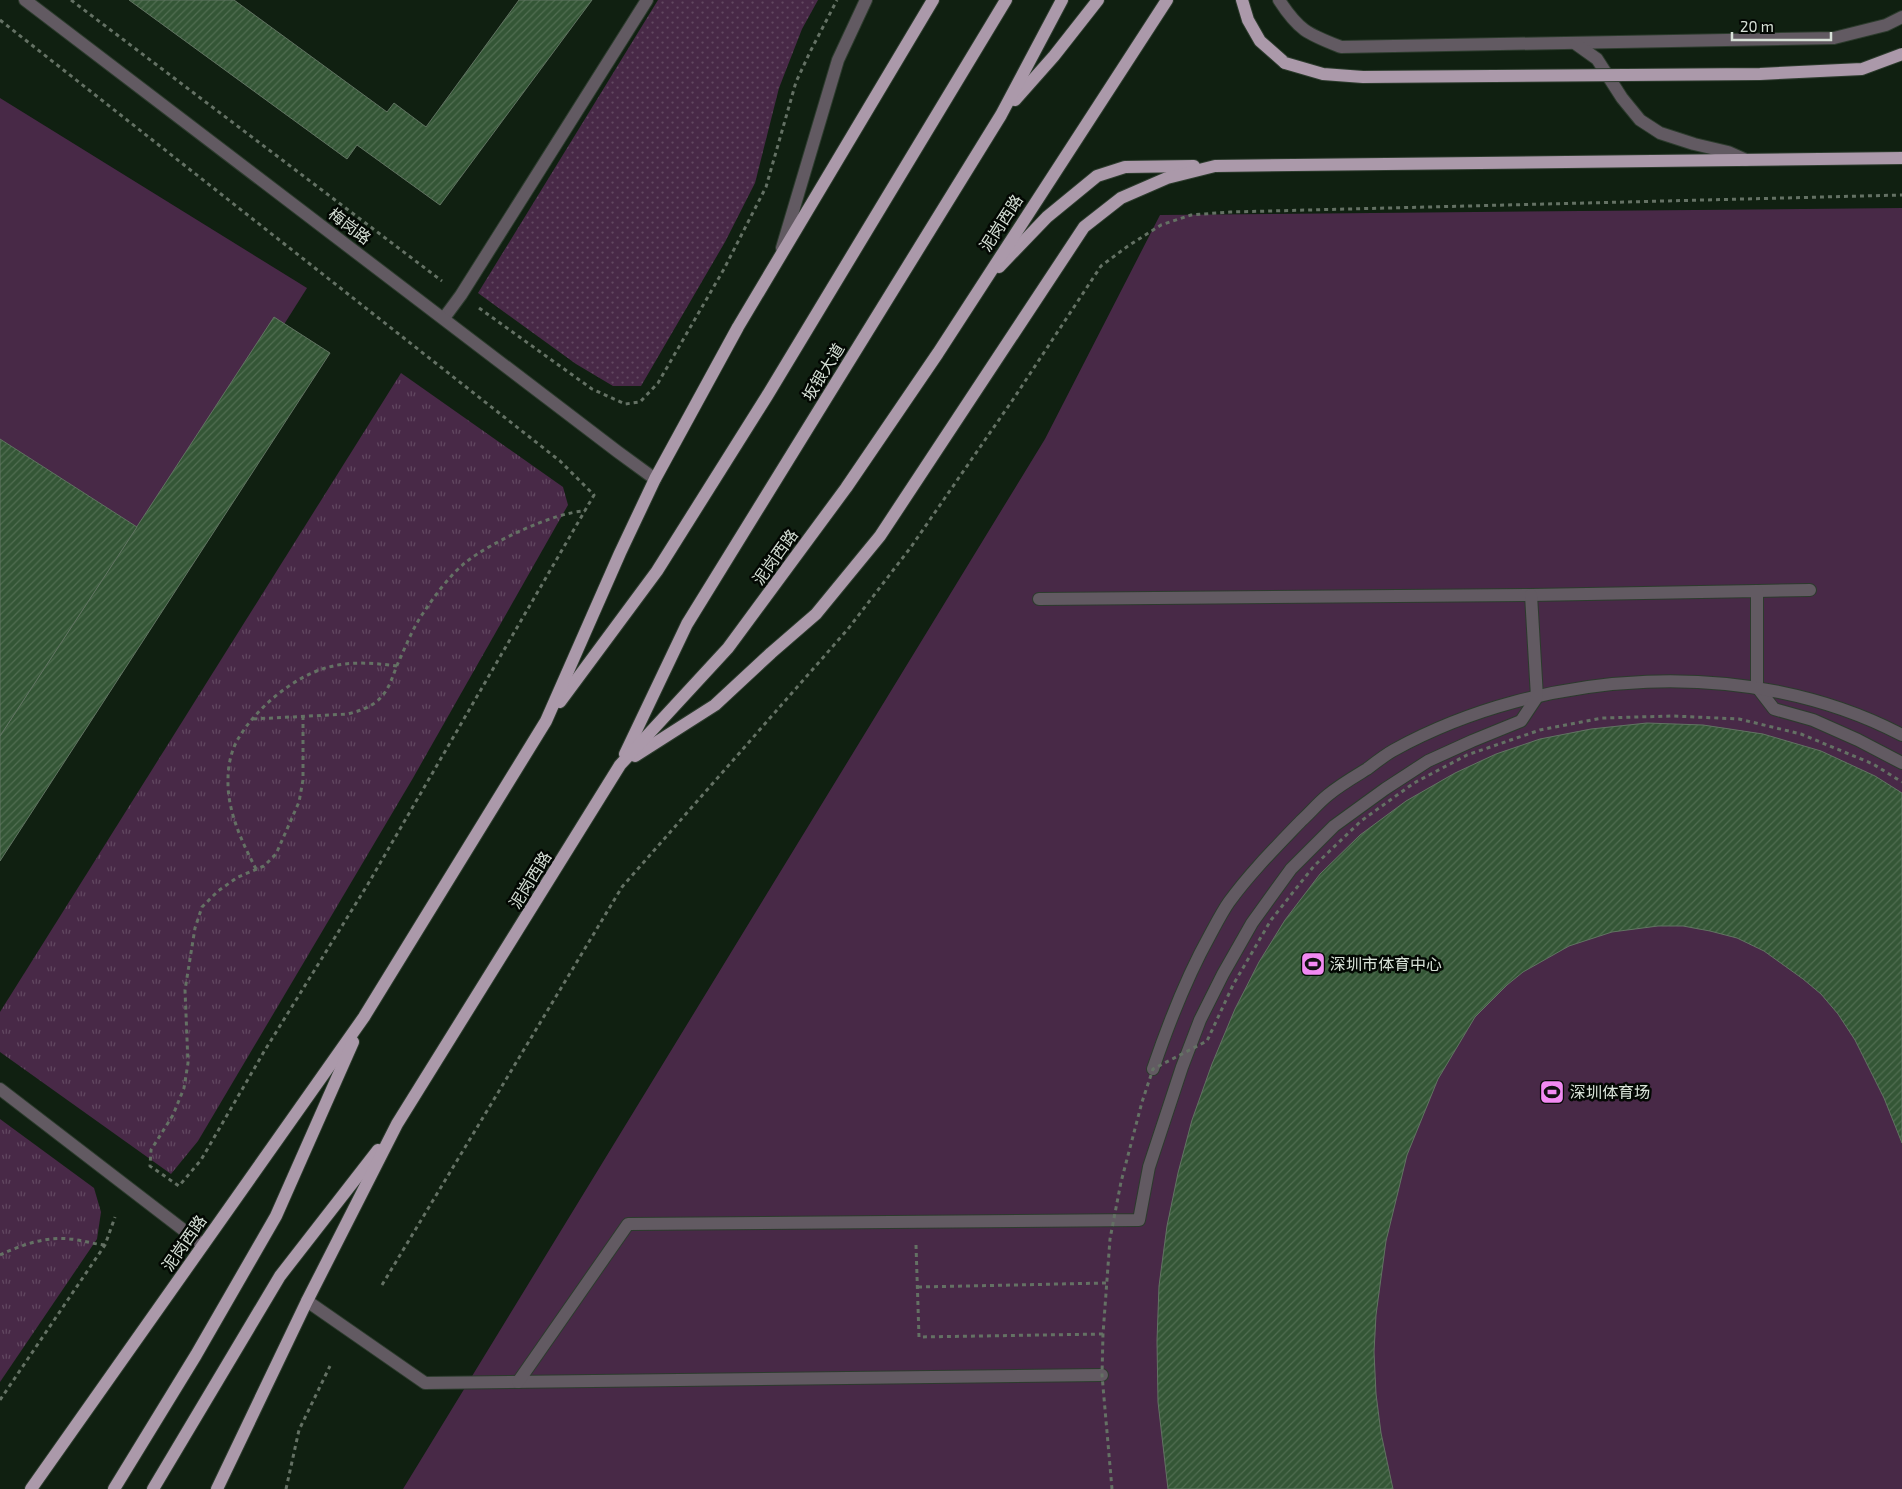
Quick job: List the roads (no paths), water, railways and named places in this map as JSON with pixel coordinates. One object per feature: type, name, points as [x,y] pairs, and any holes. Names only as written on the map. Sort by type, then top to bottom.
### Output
[{"type":"main road","points":[[915,30],[927,0]]},
{"type":"main road","name":"泥岗西路","points":[[31,1489],[364,1017],[546,721],[620,553],[656,479],[738,327],[933,0]]},
{"type":"main road","points":[[546,721],[658,571],[768,396],[1006,0]]},
{"type":"main road","name":"坂银大道","points":[[620,765],[687,624],[1001,114],[1062,0]]},
{"type":"main road","name":"泥岗西路","points":[[217,1489],[307,1301],[397,1124],[620,765],[728,648],[846,488],[938,352],[1167,0]]},
{"type":"main road","points":[[1242,0],[1248,20],[1260,41],[1285,63],[1323,74],[1363,77],[1760,74],[1862,69],[1902,54]]},
{"type":"main road","points":[[1001,114],[1054,56],[1095,4]]},
{"type":"main road","points":[[978,289],[1047,217],[1097,176],[1125,168],[1902,158]]},
{"type":"main road","points":[[620,765],[715,705],[770,653],[816,614],[880,536],[1084,227],[1121,198],[1166,178],[1215,166]]},
{"type":"main road","name":"泥岗西路","points":[[114,1489],[196,1355],[276,1216],[364,1017]]},
{"type":"main road","name":"泥岗西路","points":[[153,1489],[280,1276],[397,1124]]},
{"type":"street","name":"梅岗路","points":[[25,0],[656,479]]},
{"type":"street","points":[[444,318],[461,295],[647,0]]},
{"type":"street","points":[[780,256],[838,60],[866,0]]},
{"type":"street","points":[[1279,0],[1291,20],[1310,35],[1341,47],[1834,38],[1886,25],[1902,17]]},
{"type":"street","points":[[1576,44],[1598,59],[1622,98],[1640,120],[1660,133],[1728,152],[1746,160]]},
{"type":"street","points":[[1757,590],[1757,687],[1774,709],[1813,720],[1858,740],[1902,763]]},
{"type":"street","points":[[1039,599],[1531,595],[1810,590]]},
{"type":"street","points":[[518,1382],[628,1224],[1139,1220],[1149,1167],[1182,1066],[1200,1020],[1252,923],[1291,869],[1334,826],[1384,789],[1428,761],[1521,721],[1537,697],[1531,595]]},
{"type":"street","points":[[1153,1069],[1168,1024],[1193,965],[1228,903],[1275,847],[1328,795],[1402,746],[1491,708],[1588,687],[1647,682],[1715,683],[1757,687],[1804,697],[1886,726],[1902,735]]},
{"type":"street","points":[[0,1089],[203,1244]]},
{"type":"street","points":[[307,1301],[425,1383],[1102,1375]]},
{"type":"place","name":"深圳市体育中心","points":[[1313,964]]},
{"type":"place","name":"深圳体育场","points":[[1552,1092]]}]
